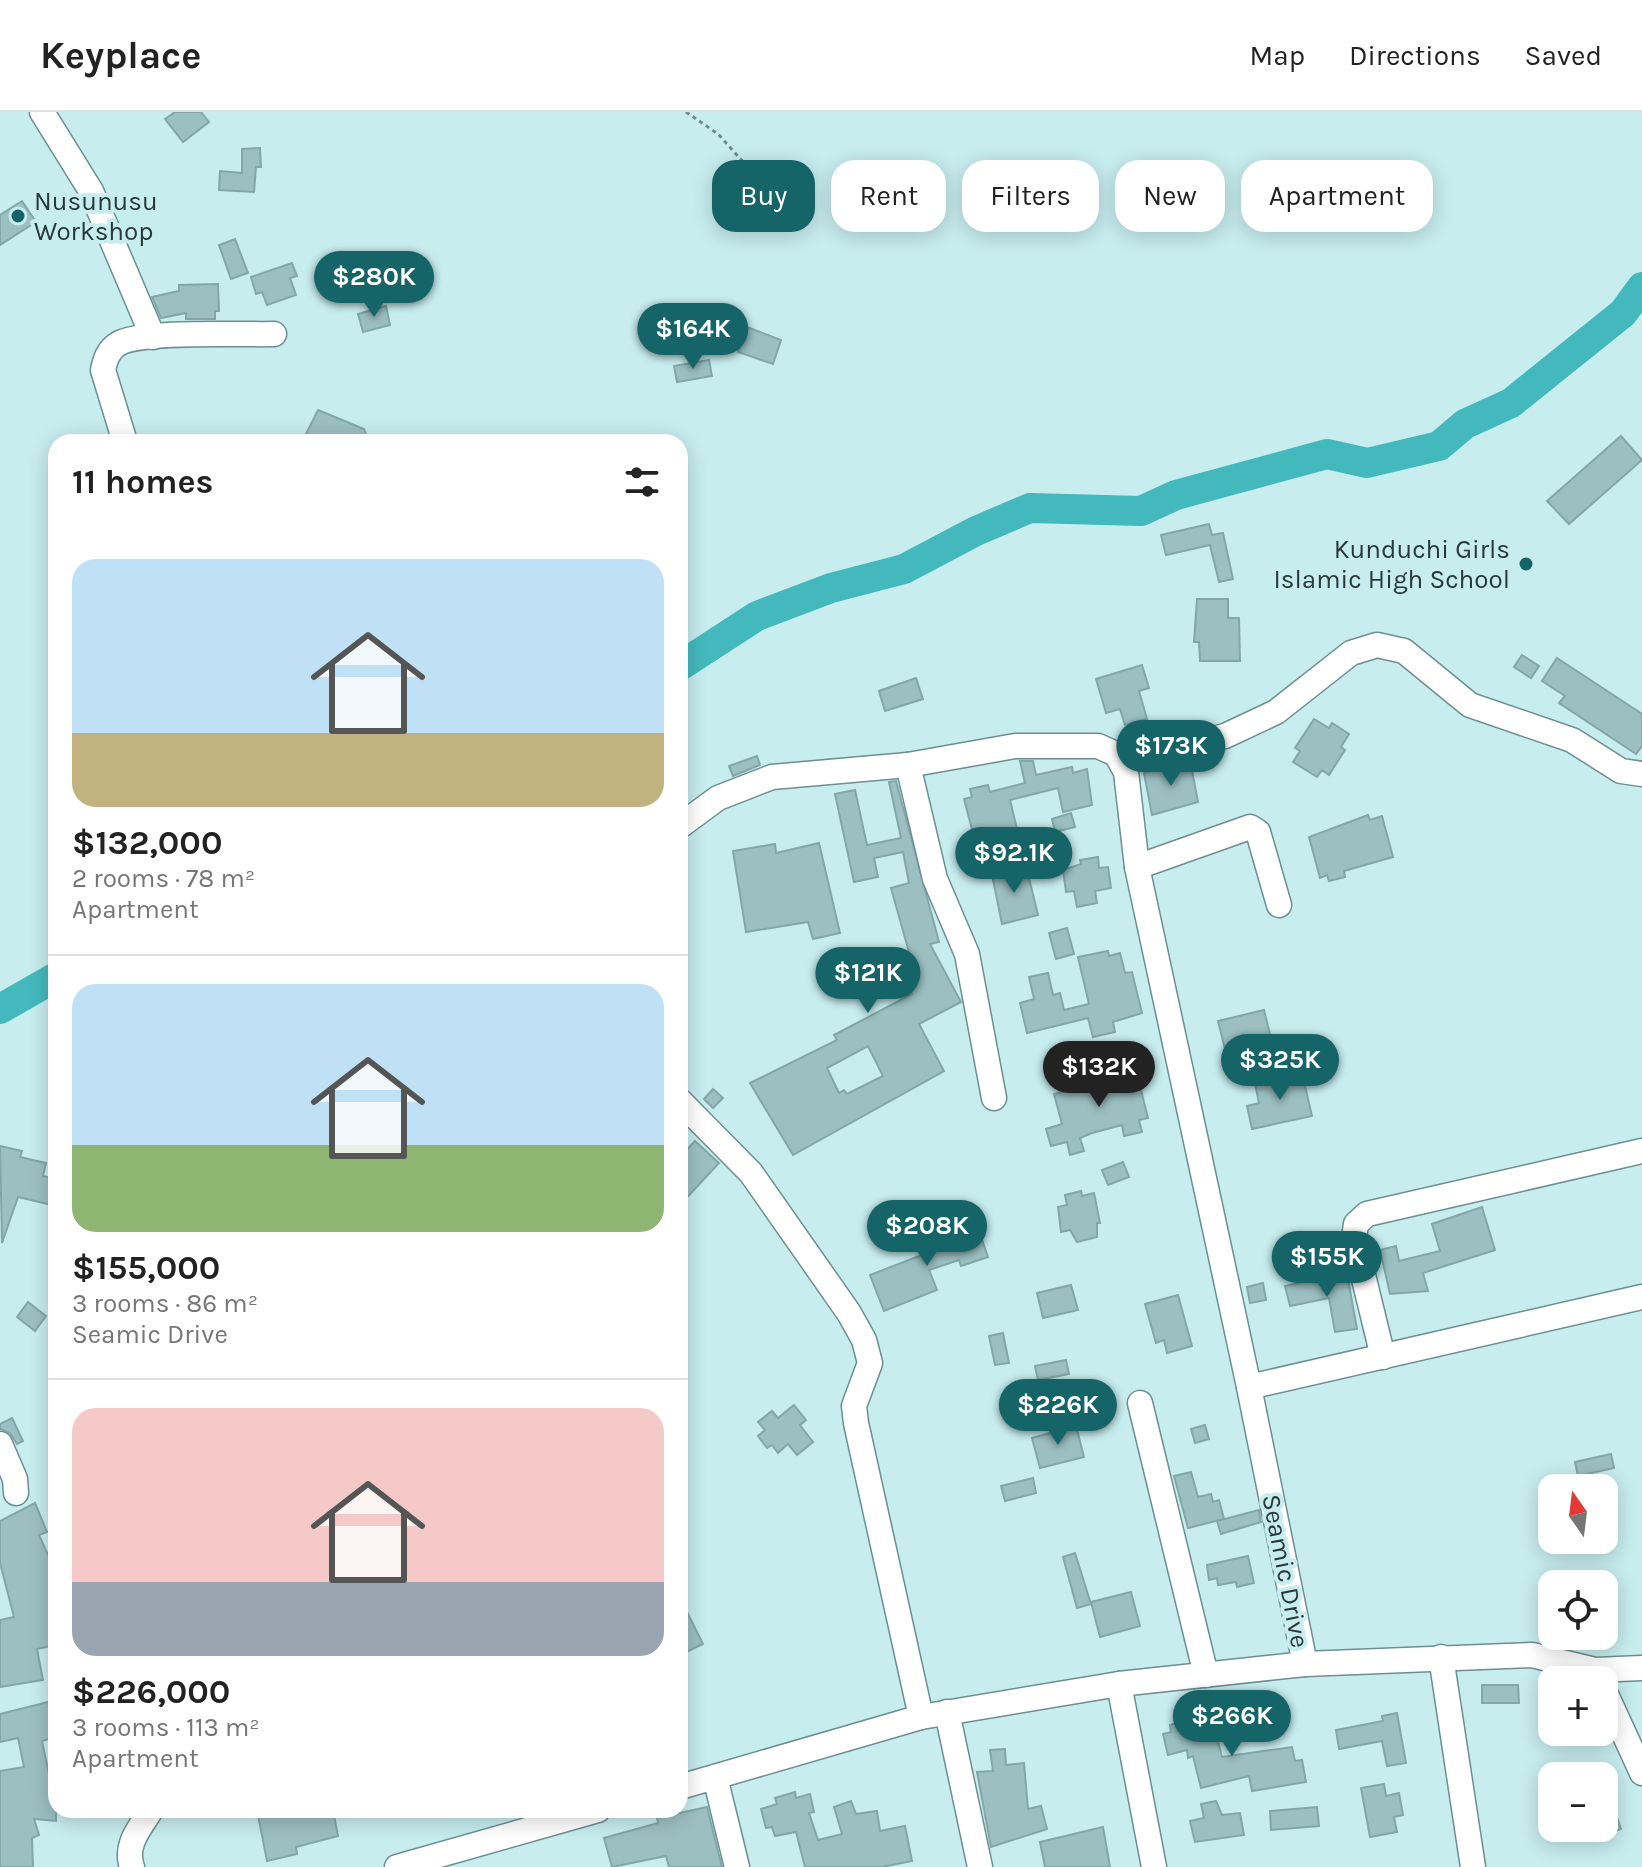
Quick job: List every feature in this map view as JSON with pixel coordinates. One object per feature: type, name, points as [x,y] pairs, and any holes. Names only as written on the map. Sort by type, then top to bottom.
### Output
[{"type":"street","points":[[42,112],[91,191],[153,337]]},
{"type":"street","points":[[123,434],[103,370],[105,360],[119,343],[153,337],[274,334]]},
{"type":"street","points":[[688,820],[718,798],[772,777],[908,765],[1015,746],[1098,746],[1108,749],[1122,762],[1225,736],[1276,712],[1351,653],[1377,645],[1404,651],[1470,705],[1572,740],[1621,771],[1642,774]]},
{"type":"street","name":"Seamic Drive","points":[[688,1785],[921,1717],[1119,1684],[1305,1664],[1137,867],[1122,762]]},
{"type":"street","points":[[908,765],[935,879],[967,954],[994,1098]]},
{"type":"street","points":[[1137,867],[1250,827],[1258,832],[1279,905]]},
{"type":"street","points":[[688,1109],[751,1173],[821,1270],[864,1340],[870,1363],[854,1406],[856,1423],[921,1717]]},
{"type":"street","points":[[1383,1357],[1354,1238],[1356,1224],[1367,1214],[1642,1151]]},
{"type":"street","points":[[1249,1387],[1642,1297]]},
{"type":"street","points":[[1140,1403],[1206,1675]]},
{"type":"street","points":[[0,1444],[15,1479],[16,1493]]},
{"type":"street","points":[[1305,1664],[1532,1655],[1561,1666]]},
{"type":"street","points":[[1441,1657],[1473,1867]]},
{"type":"street","points":[[1618,1675],[1642,1668]]},
{"type":"street","points":[[1119,1684],[1154,1867]]},
{"type":"street","points":[[947,1712],[980,1867]]},
{"type":"street","points":[[1618,1721],[1642,1773]]},
{"type":"street","points":[[715,1777],[737,1867]]},
{"type":"street","points":[[132,1867],[132,1842],[146,1818]]},
{"type":"street","points":[[397,1867],[570,1818]]},
{"type":"path","points":[[686,112],[718,134],[741,160]]},
{"type":"building","points":[[175,112],[201,112],[209,122],[183,142],[165,119]]},
{"type":"building","points":[[260,148],[261,167],[256,167],[254,192],[219,190],[220,171],[242,173],[242,149]]},
{"type":"building","points":[[22,201],[36,222],[0,245],[0,215]]},
{"type":"building","points":[[235,239],[248,273],[231,279],[219,245]]},
{"type":"building","points":[[292,263],[297,276],[290,278],[296,295],[267,305],[262,292],[256,294],[251,277]]},
{"type":"building","points":[[218,284],[219,311],[215,311],[215,319],[186,319],[186,313],[161,318],[152,297],[179,291],[179,285]]},
{"type":"building","points":[[386,306],[390,325],[363,332],[358,314]]},
{"type":"building","points":[[747,327],[781,340],[773,364],[738,352]]},
{"type":"building","points":[[709,360],[712,376],[677,382],[674,366]]},
{"type":"building","points":[[318,410],[364,429],[366,434],[306,434]]},
{"type":"building","points":[[1621,436],[1642,460],[1569,524],[1547,501]]},
{"type":"building","points":[[1209,524],[1212,535],[1223,533],[1233,579],[1219,582],[1210,545],[1166,555],[1161,535]]},
{"type":"building","points":[[1197,599],[1228,599],[1228,618],[1239,618],[1240,661],[1200,661],[1199,642],[1194,642]]},
{"type":"building","points":[[1522,655],[1539,666],[1531,678],[1514,667]]},
{"type":"building","points":[[1557,658],[1642,714],[1642,746],[1636,754],[1559,703],[1565,696],[1542,681]]},
{"type":"building","points":[[1142,665],[1149,688],[1139,691],[1147,719],[1125,725],[1120,709],[1106,713],[1096,679]]},
{"type":"building","points":[[916,678],[923,699],[885,711],[879,691]]},
{"type":"building","points":[[1314,719],[1329,728],[1332,723],[1349,734],[1341,747],[1345,750],[1329,775],[1322,770],[1317,777],[1293,762],[1300,751],[1295,748]]},
{"type":"building","points":[[757,756],[760,765],[733,776],[729,766]]},
{"type":"building","points":[[1190,760],[1198,802],[1152,815],[1144,773]]},
{"type":"building","points":[[1020,761],[1033,761],[1036,775],[1072,767],[1073,773],[1087,769],[1092,805],[1063,812],[1058,788],[1010,800],[1019,837],[990,844],[989,839],[978,841],[977,836],[974,837],[964,799],[972,797],[970,789],[988,785],[990,792],[1025,783]]},
{"type":"building","points":[[896,781],[939,942],[930,944],[961,1002],[919,1024],[944,1071],[793,1155],[750,1083],[837,1040],[834,1035],[912,994],[902,977],[914,970],[891,888],[909,883],[903,852],[874,858],[878,877],[854,882],[835,794],[855,790],[867,845],[901,838],[889,782]],"holes":[[[868,1046],[883,1076],[847,1094],[844,1090],[839,1093],[827,1068]]]},
{"type":"building","points":[[1071,813],[1075,827],[1055,832],[1052,819]]},
{"type":"building","points":[[1368,815],[1370,820],[1382,816],[1393,857],[1344,871],[1345,877],[1329,881],[1327,875],[1320,878],[1309,837]]},
{"type":"building","points":[[819,843],[840,933],[813,939],[808,922],[746,932],[733,851],[775,844],[776,853]]},
{"type":"building","points":[[1098,857],[1099,868],[1108,867],[1111,888],[1095,891],[1097,903],[1077,907],[1074,891],[1066,892],[1063,870],[1081,864],[1080,860]]},
{"type":"building","points":[[1015,865],[1018,877],[1028,874],[1038,915],[1002,924],[991,870]]},
{"type":"building","points":[[1067,928],[1074,954],[1056,959],[1049,933]]},
{"type":"building","points":[[1108,951],[1109,956],[1120,953],[1125,973],[1132,972],[1142,1013],[1113,1022],[1115,1032],[1093,1037],[1088,1018],[1027,1033],[1020,1003],[1034,999],[1029,977],[1048,973],[1053,995],[1060,993],[1064,1010],[1089,1004],[1078,957]]},
{"type":"building","points":[[1264,1010],[1274,1050],[1228,1061],[1218,1021]]},
{"type":"building","points":[[1126,1064],[1131,1083],[1139,1082],[1148,1118],[1139,1120],[1142,1132],[1124,1136],[1122,1125],[1092,1133],[1080,1138],[1084,1151],[1070,1155],[1067,1142],[1051,1146],[1046,1129],[1062,1124],[1054,1094],[1100,1081],[1097,1071]]},
{"type":"building","points":[[1302,1073],[1312,1116],[1252,1129],[1247,1106],[1259,1103],[1255,1084]]},
{"type":"building","points":[[713,1089],[723,1098],[713,1108],[704,1099]]},
{"type":"building","points":[[695,1141],[719,1163],[688,1196],[688,1148]]},
{"type":"building","points":[[0,1146],[22,1151],[20,1157],[46,1163],[43,1176],[48,1177],[48,1204],[18,1197],[2,1243]]},
{"type":"building","points":[[1123,1162],[1129,1177],[1108,1185],[1102,1170]]},
{"type":"building","points":[[1081,1191],[1082,1196],[1094,1193],[1100,1223],[1097,1223],[1097,1237],[1077,1242],[1070,1230],[1061,1232],[1058,1207],[1067,1205],[1065,1195]]},
{"type":"building","points":[[1482,1207],[1495,1250],[1423,1273],[1428,1291],[1390,1294],[1380,1250],[1396,1246],[1399,1261],[1440,1251],[1432,1224]]},
{"type":"building","points":[[977,1225],[988,1257],[961,1266],[959,1260],[929,1270],[937,1290],[884,1311],[870,1275],[940,1248],[937,1239]]},
{"type":"building","points":[[1331,1276],[1332,1282],[1348,1279],[1357,1329],[1335,1332],[1329,1298],[1290,1306],[1285,1286]]},
{"type":"building","points":[[1263,1283],[1266,1300],[1250,1303],[1247,1287]]},
{"type":"building","points":[[1071,1285],[1078,1310],[1043,1318],[1037,1293]]},
{"type":"building","points":[[1178,1295],[1192,1346],[1167,1353],[1164,1340],[1156,1343],[1145,1304]]},
{"type":"building","points":[[28,1302],[46,1316],[35,1331],[17,1317]]},
{"type":"building","points":[[1003,1333],[1009,1363],[995,1365],[989,1336]]},
{"type":"building","points":[[1066,1360],[1069,1374],[1038,1380],[1035,1366]]},
{"type":"building","points":[[794,1405],[806,1420],[800,1425],[813,1442],[797,1455],[788,1444],[778,1453],[772,1445],[767,1448],[758,1436],[765,1430],[758,1422],[772,1411],[778,1418]]},
{"type":"building","points":[[12,1418],[23,1441],[17,1444],[10,1433],[0,1429],[0,1424]]},
{"type":"building","points":[[1205,1425],[1209,1439],[1195,1443],[1191,1429]]},
{"type":"building","points":[[1076,1426],[1084,1457],[1040,1468],[1032,1438]]},
{"type":"building","points":[[1611,1454],[1614,1468],[1578,1474],[1575,1462]]},
{"type":"building","points":[[1191,1472],[1198,1497],[1211,1494],[1213,1502],[1219,1500],[1224,1519],[1188,1528],[1174,1476]]},
{"type":"building","points":[[1033,1478],[1036,1493],[1005,1501],[1001,1486]]},
{"type":"building","points":[[35,1503],[47,1532],[39,1535],[48,1555],[48,1647],[37,1649],[43,1680],[0,1687],[0,1620],[14,1617],[0,1563],[0,1521]]},
{"type":"building","points":[[1259,1510],[1261,1522],[1221,1534],[1217,1521]]},
{"type":"building","points":[[1075,1553],[1091,1604],[1077,1608],[1063,1557]]},
{"type":"building","points":[[1248,1556],[1254,1583],[1237,1587],[1236,1582],[1218,1585],[1217,1578],[1209,1580],[1207,1565]]},
{"type":"building","points":[[1131,1592],[1140,1626],[1100,1637],[1091,1602]]},
{"type":"building","points":[[688,1614],[703,1644],[688,1651]]},
{"type":"building","points":[[1482,1685],[1518,1685],[1519,1703],[1482,1703]]},
{"type":"building","points":[[48,1702],[48,1739],[42,1741],[48,1770],[48,1818],[56,1818],[56,1821],[34,1819],[39,1835],[32,1838],[33,1867],[0,1867],[0,1771],[24,1767],[18,1738],[0,1742],[0,1714]]},
{"type":"building","points":[[1193,1712],[1197,1726],[1213,1722],[1222,1757],[1292,1747],[1295,1761],[1302,1760],[1306,1782],[1252,1791],[1249,1776],[1201,1788],[1193,1756],[1188,1758],[1187,1750],[1168,1755],[1163,1734],[1171,1732],[1170,1725],[1181,1722],[1179,1716]]},
{"type":"building","points":[[1397,1713],[1406,1763],[1387,1766],[1382,1741],[1339,1749],[1336,1730],[1383,1721],[1382,1716]]},
{"type":"building","points":[[1005,1749],[1006,1765],[1024,1763],[1028,1809],[1041,1806],[1047,1829],[991,1847],[977,1772],[993,1771],[990,1750]]},
{"type":"building","points":[[1384,1784],[1386,1796],[1399,1793],[1403,1815],[1394,1817],[1397,1832],[1370,1837],[1361,1788]]},
{"type":"building","points":[[795,1792],[796,1798],[810,1794],[814,1812],[809,1813],[818,1840],[842,1834],[834,1807],[851,1801],[856,1814],[877,1811],[880,1831],[905,1826],[912,1861],[882,1867],[805,1867],[796,1832],[775,1836],[772,1827],[766,1828],[761,1809],[777,1804],[775,1798]]},
{"type":"building","points":[[1216,1801],[1222,1815],[1240,1813],[1244,1835],[1195,1842],[1190,1821],[1204,1818],[1201,1804]]},
{"type":"building","points":[[707,1807],[722,1867],[669,1867],[666,1856],[612,1867],[604,1838],[658,1823],[657,1818],[688,1818],[688,1811]]},
{"type":"building","points":[[1317,1807],[1319,1826],[1271,1830],[1270,1811]]},
{"type":"building","points":[[259,1818],[335,1818],[338,1836],[296,1847],[297,1854],[267,1861]]},
{"type":"building","points":[[1103,1827],[1110,1867],[1045,1867],[1040,1842]]},
{"type":"waterway","points":[[688,661],[757,616],[831,588],[904,569],[976,531],[1030,508],[1141,511],[1176,495],[1327,454],[1367,463],[1439,446],[1465,424],[1511,403],[1623,313],[1642,287]]},
{"type":"waterway","points":[[0,1009],[48,982]]},
{"type":"place","name":"Nusunusu Workshop","points":[[18,216]]},
{"type":"place","name":"Kunduchi Girls Islamic High School","points":[[1526,564]]}]
